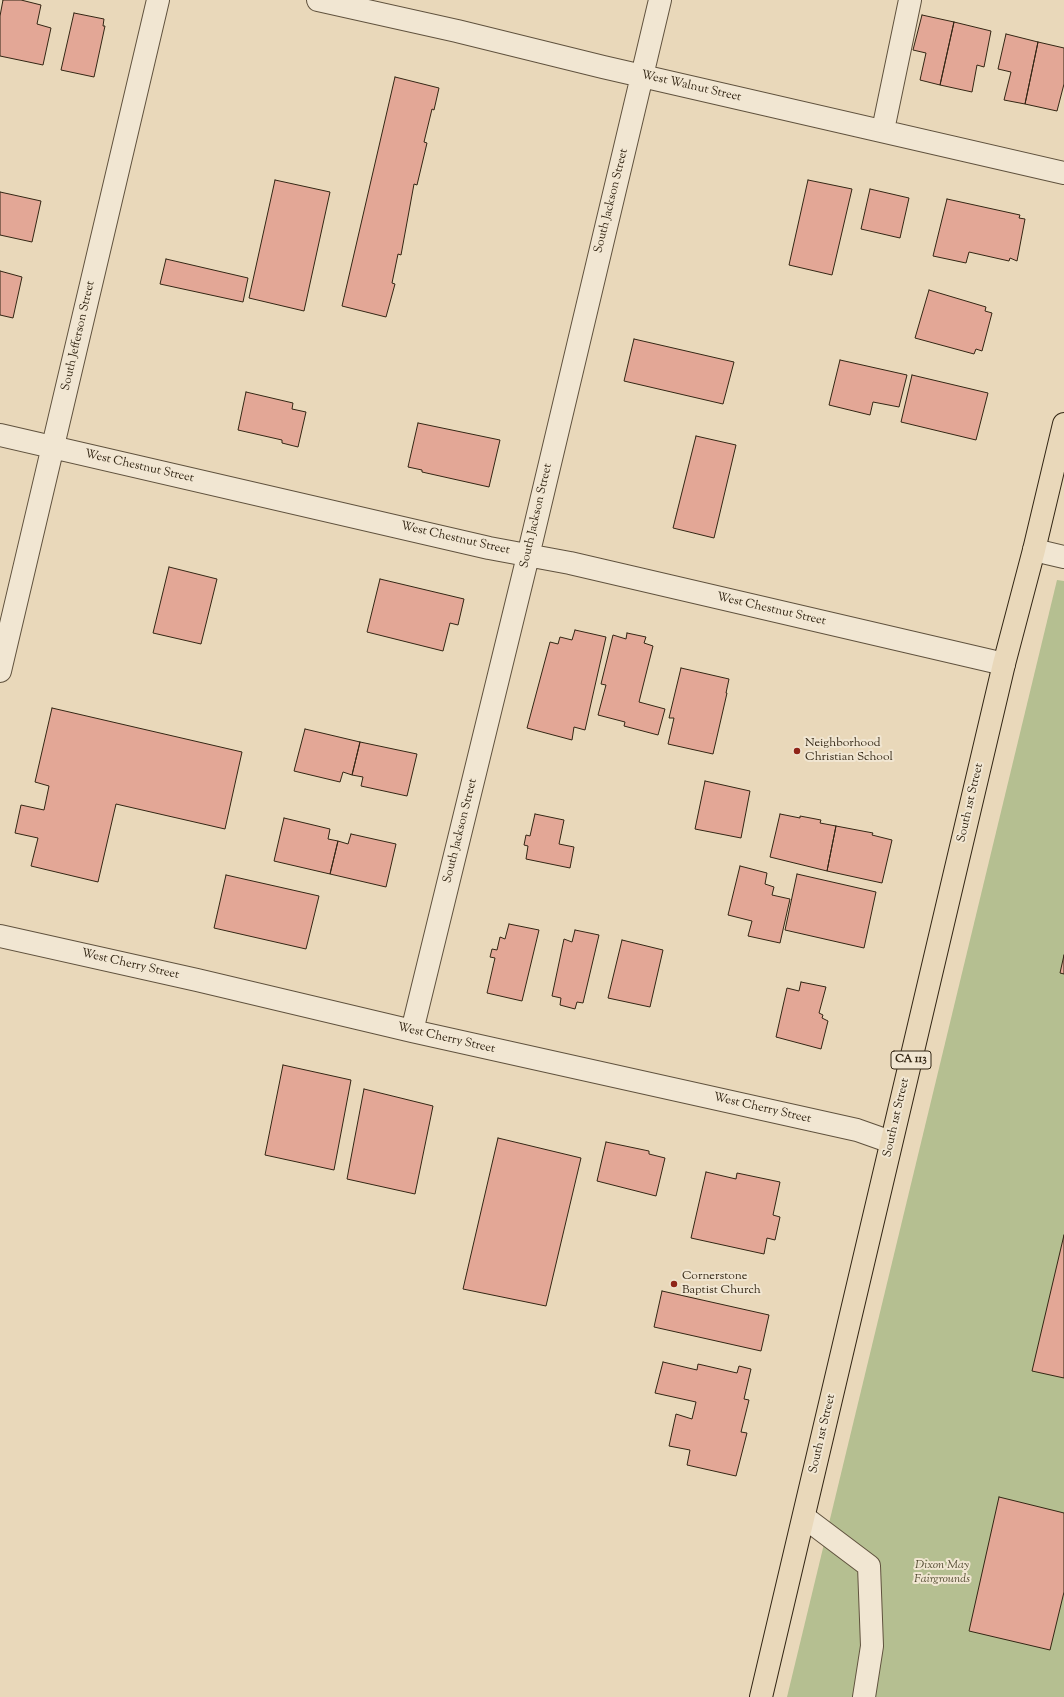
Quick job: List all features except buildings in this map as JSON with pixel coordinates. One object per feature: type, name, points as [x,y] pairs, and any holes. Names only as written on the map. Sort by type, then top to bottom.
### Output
[{"type":"main road","name":"South 1st Street","points":[[761,1697],[1004,664],[1034,550],[1064,424]]},
{"type":"street","name":"South Jefferson Street","points":[[0,671],[54,447],[158,0]]},
{"type":"street","name":"West Walnut Street","points":[[318,0],[396,8],[643,76],[883,130],[1064,173]]},
{"type":"street","name":"South Jackson Street","points":[[412,1031],[528,556],[660,0]]},
{"type":"street","points":[[883,130],[910,0]]},
{"type":"street","name":"West Chestnut Street","points":[[0,435],[528,556],[570,563],[1004,664]]},
{"type":"street","points":[[1034,550],[1064,557]]},
{"type":"street","name":"West Cherry Street","points":[[0,936],[197,980],[412,1031],[857,1130],[891,1142]]},
{"type":"street","points":[[804,1517],[868,1566],[872,1646],[864,1697]]},
{"type":"green space","name":"Dixon May Fairgrounds","points":[[1057,580],[1064,581],[1064,1697],[787,1697]]},
{"type":"place","name":"Neighborhood Christian School","points":[[797,751]]},
{"type":"place","name":"Cornerstone Baptist Church","points":[[674,1284]]}]
